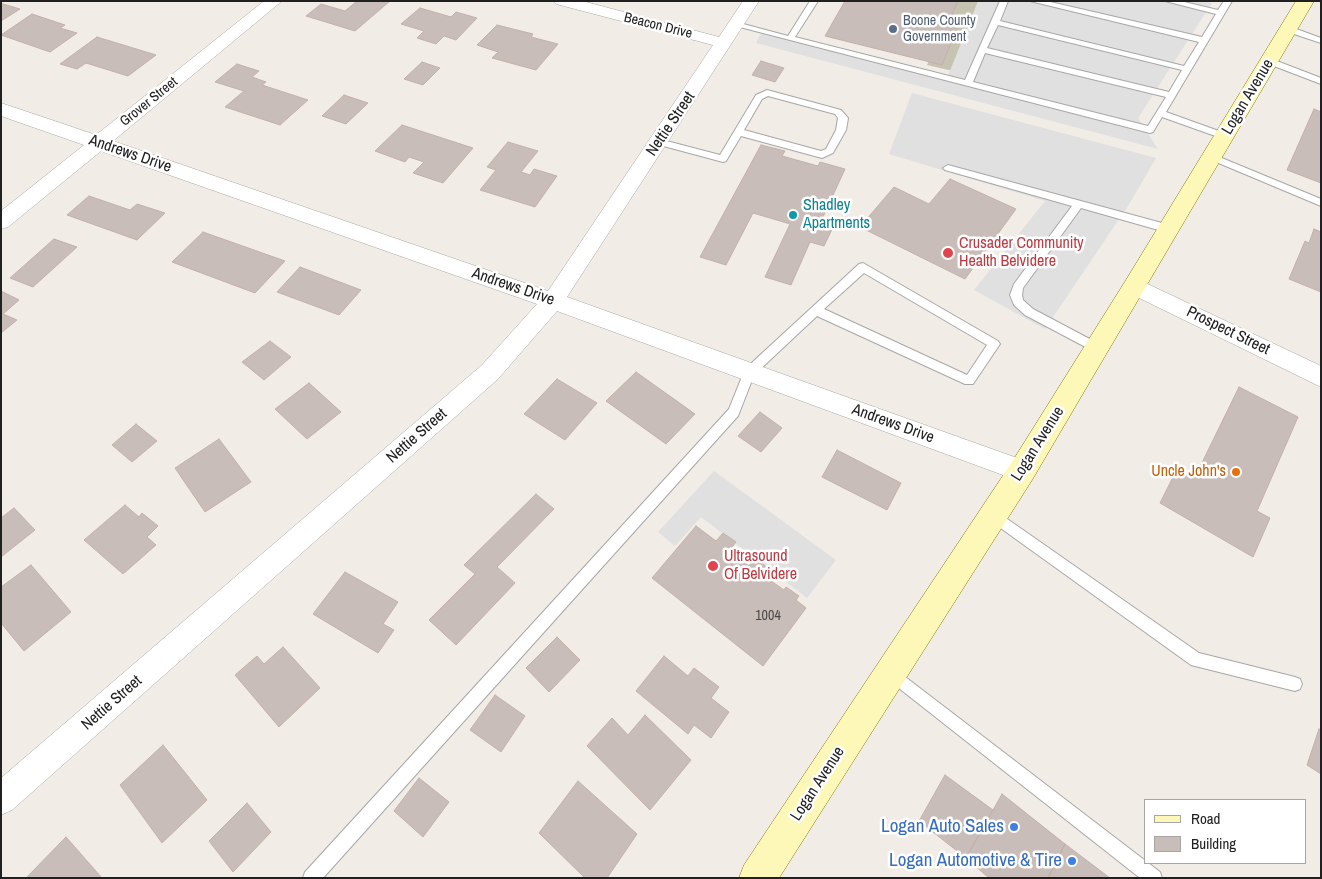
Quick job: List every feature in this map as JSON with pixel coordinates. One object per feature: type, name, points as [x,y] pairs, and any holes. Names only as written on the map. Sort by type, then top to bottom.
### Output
[{"type":"main road","name":"Logan Avenue","points":[[757,878],[1022,471],[1305,1]]},
{"type":"street","name":"Grover Street","points":[[1,222],[274,1]]},
{"type":"street","name":"Beacon Drive","points":[[562,1],[730,34]]},
{"type":"street","name":"Nettie Street","points":[[1,799],[490,372],[553,301],[751,1]]},
{"type":"street","name":"Andrews Drive","points":[[1,109],[553,301],[1022,471]]},
{"type":"street","name":"Prospect Street","points":[[1135,286],[1321,377]]},
{"type":"lane","points":[[790,39],[814,1]]},
{"type":"lane","points":[[968,83],[1004,1]]},
{"type":"lane","points":[[1034,1],[1204,40]]},
{"type":"lane","points":[[1169,1],[1220,12]]},
{"type":"lane","points":[[730,34],[790,39],[1150,130],[1228,1]]},
{"type":"lane","points":[[995,22],[1187,69]]},
{"type":"lane","points":[[1288,29],[1321,40]]},
{"type":"lane","points":[[983,50],[1171,96]]},
{"type":"lane","points":[[1269,61],[1321,81]]},
{"type":"lane","points":[[659,142],[723,159],[759,97],[767,92],[838,112],[843,118],[840,130],[830,151],[822,155],[739,132]]},
{"type":"lane","points":[[1160,114],[1321,203]]},
{"type":"lane","points":[[948,168],[1169,229]]},
{"type":"lane","points":[[1078,204],[1018,287],[1016,295],[1018,302],[1029,312],[1097,348]]},
{"type":"lane","points":[[311,878],[734,412],[749,372],[816,310],[863,267],[994,344],[969,381],[816,310]]},
{"type":"lane","points":[[993,515],[1196,660],[1295,684]]},
{"type":"lane","points":[[891,672],[1154,878]]},
{"type":"shaded area","points":[[955,1],[1023,1],[992,80],[927,65]]},
{"type":"shaded area","points":[[978,1],[1204,1],[1212,3],[1138,118],[1158,149],[756,43],[762,31],[947,78]]},
{"type":"shaded area","points":[[912,93],[1156,158],[1128,206],[1045,329],[974,290],[1045,201],[889,154]]},
{"type":"shaded area","points":[[714,471],[836,560],[807,598],[701,517],[675,546],[658,532]]},
{"type":"building","points":[[357,1],[390,1],[355,31],[306,16],[321,4],[345,11]]},
{"type":"building","name":"Boone County Government","points":[[845,1],[958,1],[950,19],[959,23],[942,65],[825,36]]},
{"type":"building","points":[[1,5],[20,9],[1,21]]},
{"type":"building","points":[[420,8],[451,17],[456,12],[477,18],[456,40],[444,36],[436,44],[417,38],[424,31],[401,24]]},
{"type":"building","points":[[32,14],[65,25],[60,28],[77,33],[50,52],[1,35]]},
{"type":"building","points":[[497,25],[533,34],[531,37],[558,44],[536,70],[492,58],[498,52],[477,45]]},
{"type":"building","points":[[97,37],[156,55],[128,76],[86,63],[77,69],[60,64]]},
{"type":"building","points":[[761,61],[784,68],[775,82],[752,75]]},
{"type":"building","points":[[422,62],[440,68],[423,85],[404,79]]},
{"type":"building","points":[[237,64],[259,71],[252,77],[266,82],[262,85],[308,100],[280,125],[225,107],[244,91],[215,82]]},
{"type":"building","points":[[344,95],[368,103],[346,124],[322,116]]},
{"type":"building","points":[[1314,109],[1321,112],[1321,183],[1287,170]]},
{"type":"building","points":[[402,125],[473,148],[443,183],[413,173],[424,162],[409,157],[405,162],[375,151]]},
{"type":"building","points":[[508,142],[538,151],[521,172],[530,175],[534,169],[557,176],[535,207],[480,190],[496,170],[487,167]]},
{"type":"building","name":"Shadley Apartments","points":[[761,145],[785,151],[782,156],[818,166],[820,162],[845,169],[823,217],[836,221],[824,246],[810,242],[791,285],[765,277],[790,224],[753,213],[726,265],[700,257]]},
{"type":"building","name":"Crusader Community Health Belvidere","points":[[950,179],[1016,209],[965,279],[860,227],[894,187],[929,204]]},
{"type":"building","points":[[89,196],[130,210],[137,204],[165,213],[137,240],[67,215]]},
{"type":"building","points":[[1314,229],[1321,232],[1321,292],[1289,279],[1305,241],[1309,243]]},
{"type":"building","points":[[203,232],[285,261],[255,293],[172,262]]},
{"type":"building","points":[[54,239],[77,247],[33,287],[10,278]]},
{"type":"building","points":[[300,267],[361,290],[339,315],[277,292]]},
{"type":"building","points":[[1,291],[19,300],[3,314],[17,320],[1,333]]},
{"type":"building","points":[[270,341],[291,357],[264,380],[242,362]]},
{"type":"building","points":[[636,372],[695,414],[666,444],[606,401]]},
{"type":"building","points":[[557,379],[597,403],[565,440],[524,414]]},
{"type":"building","points":[[309,383],[341,412],[307,439],[275,409]]},
{"type":"building","name":"Uncle John's","points":[[1239,387],[1298,417],[1257,511],[1270,518],[1253,557],[1160,503],[1178,467],[1195,477]]},
{"type":"building","points":[[760,412],[782,428],[761,452],[738,436]]},
{"type":"building","points":[[136,424],[157,441],[132,462],[112,445]]},
{"type":"building","points":[[219,439],[251,482],[205,512],[175,468]]},
{"type":"building","points":[[837,450],[901,483],[887,510],[822,477]]},
{"type":"building","points":[[536,494],[554,509],[497,567],[515,583],[456,645],[429,620],[475,574],[464,565]]},
{"type":"building","points":[[125,505],[139,517],[142,513],[158,526],[147,537],[156,545],[123,574],[84,540]]},
{"type":"building","points":[[14,508],[35,530],[1,557],[1,518]]},
{"type":"building","points":[[696,526],[716,541],[723,533],[736,542],[729,551],[749,566],[755,558],[769,569],[764,576],[784,590],[786,587],[799,596],[796,600],[806,608],[763,666],[652,578]]},
{"type":"building","points":[[31,565],[71,612],[24,651],[1,623],[1,587]]},
{"type":"building","points":[[345,572],[398,602],[383,624],[394,630],[378,653],[313,614]]},
{"type":"building","points":[[557,637],[580,660],[549,692],[526,668]]},
{"type":"building","points":[[283,647],[320,688],[279,727],[235,675],[257,656],[264,664]]},
{"type":"building","points":[[664,656],[688,676],[694,668],[719,687],[711,698],[729,712],[711,738],[694,725],[688,734],[636,691]]},
{"type":"building","points":[[495,695],[525,716],[501,752],[470,730]]},
{"type":"building","points":[[645,715],[691,760],[650,810],[587,746],[612,718],[628,735]]},
{"type":"building","points":[[1319,729],[1321,730],[1321,774],[1307,765]]},
{"type":"building","points":[[163,745],[207,800],[162,843],[120,785]]},
{"type":"building","points":[[945,775],[993,810],[966,858],[919,821]]},
{"type":"building","points":[[419,778],[449,802],[423,837],[394,811]]},
{"type":"building","points":[[578,781],[637,834],[607,878],[585,878],[539,833]]},
{"type":"building","name":"Logan Auto Sales","points":[[1002,794],[1065,844],[1048,878],[989,878],[966,858]]},
{"type":"building","points":[[247,803],[271,832],[233,872],[209,841]]},
{"type":"building","points":[[66,837],[102,878],[26,878]]},
{"type":"building","name":"Logan Automotive & Tire","points":[[1065,844],[1110,878],[1048,878]]},
{"type":"place","name":"Boone County Government","points":[[893,29]]},
{"type":"place","name":"Shadley Apartments","points":[[793,215]]},
{"type":"place","name":"Crusader Community Health Belvidere","points":[[948,253]]},
{"type":"place","name":"Uncle John's","points":[[1236,472]]},
{"type":"place","name":"Ultrasound Of Belvidere","points":[[713,566]]},
{"type":"place","name":"Logan Auto Sales","points":[[1014,827]]},
{"type":"place","name":"Logan Automotive & Tire","points":[[1072,861]]}]
